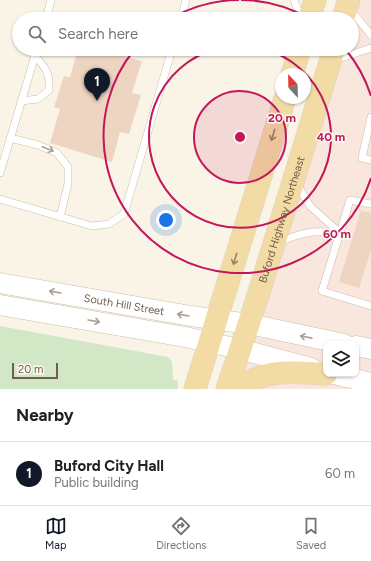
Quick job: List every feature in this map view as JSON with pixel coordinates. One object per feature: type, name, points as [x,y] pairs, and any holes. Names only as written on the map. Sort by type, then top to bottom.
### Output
[{"type":"main road","points":[[312,12],[315,0]]},
{"type":"main road","points":[[294,68],[298,56]]},
{"type":"main road","name":"Buford Highway Northeast","points":[[227,389],[275,243],[332,56]]},
{"type":"main road","points":[[195,389],[283,104]]},
{"type":"main road","points":[[242,389],[254,381],[276,374],[323,373]]},
{"type":"street","name":"South Hill Street","points":[[0,283],[249,324],[330,341]]},
{"type":"street","name":"South Hill Street","points":[[0,305],[239,349],[323,372]]},
{"type":"street","points":[[359,347],[371,349]]},
{"type":"street","points":[[346,377],[371,383]]},
{"type":"lane","points":[[48,12],[51,0]]},
{"type":"lane","points":[[183,12],[186,0]]},
{"type":"lane","points":[[294,0],[298,12]]},
{"type":"lane","points":[[359,22],[371,35]]},
{"type":"lane","points":[[359,50],[371,48]]},
{"type":"lane","points":[[0,173],[35,56]]},
{"type":"lane","points":[[21,101],[38,99],[49,90],[50,77],[38,56]]},
{"type":"lane","points":[[0,200],[92,226],[109,224],[124,214],[170,56]]},
{"type":"lane","points":[[371,117],[362,158],[371,160]]},
{"type":"lane","points":[[10,138],[38,145],[57,153],[68,167],[68,184],[60,216]]},
{"type":"lane","points":[[295,178],[302,195],[310,206],[340,232]]},
{"type":"lane","points":[[371,204],[350,200],[322,291],[371,304]]},
{"type":"lane","points":[[275,243],[301,233],[317,230],[340,232]]},
{"type":"shaded area","points":[[336,0],[371,0],[371,389],[223,389],[242,332],[306,104],[311,104],[311,88],[320,56],[359,56],[359,12],[333,12]]},
{"type":"green space","points":[[0,326],[168,357],[172,362],[173,379],[178,381],[178,389],[0,389]]},
{"type":"building","points":[[76,56],[124,56],[142,61],[132,93],[141,95],[129,134],[120,132],[112,162],[50,143],[60,109],[54,107],[64,76],[70,77]]},
{"type":"building","points":[[361,210],[371,213],[371,250],[359,288],[339,282]]},
{"type":"place","name":"Buford City Hall","points":[[97,101]]}]
